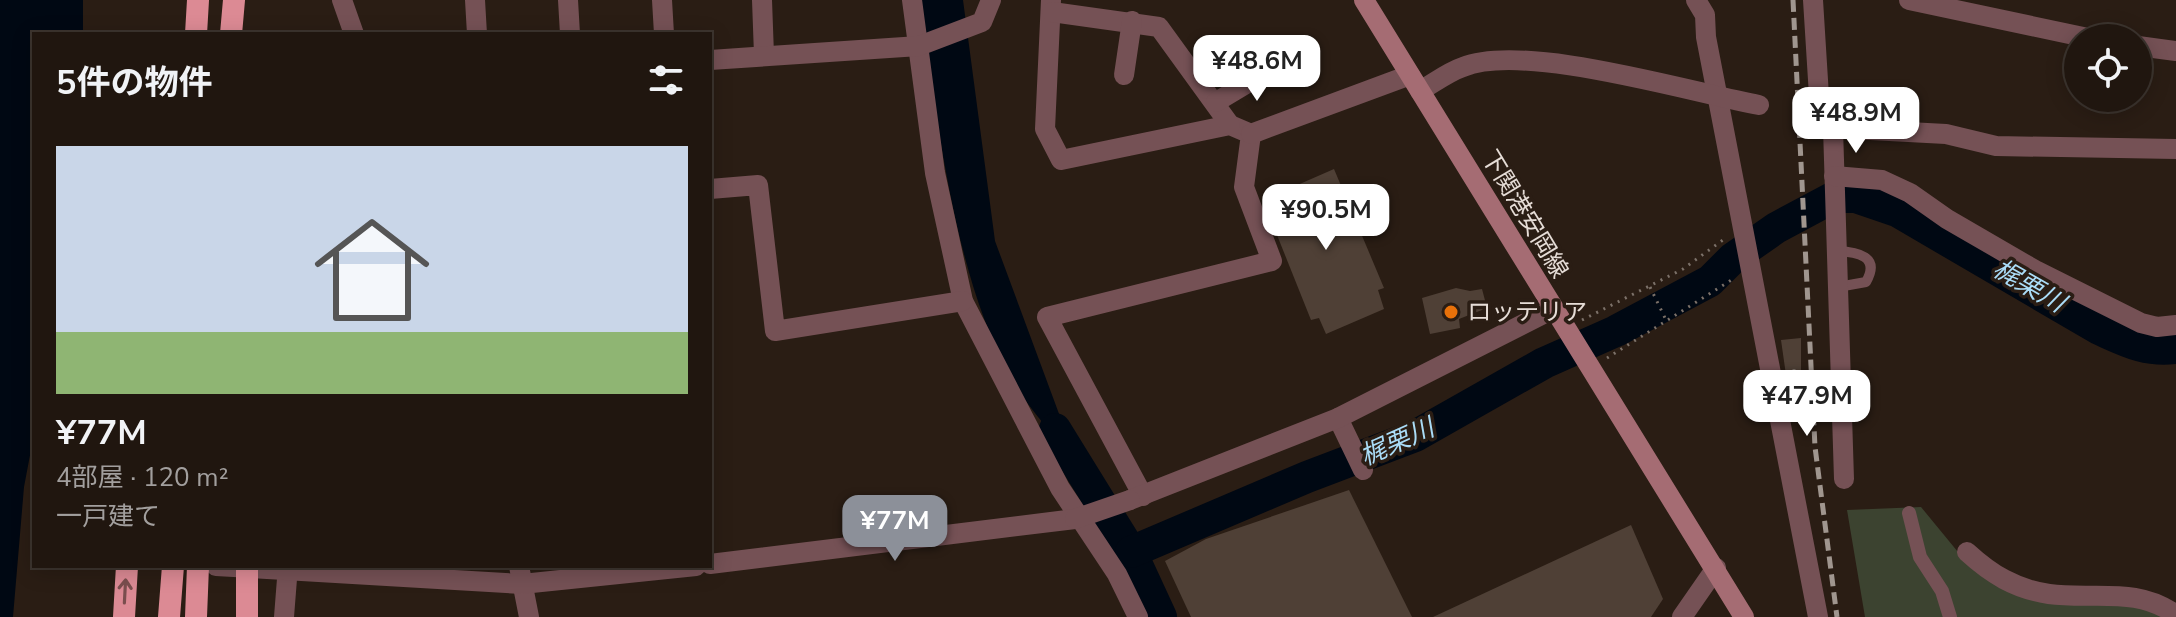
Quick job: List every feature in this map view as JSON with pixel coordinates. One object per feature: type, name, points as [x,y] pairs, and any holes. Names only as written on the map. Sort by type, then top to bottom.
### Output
[{"type":"highway","points":[[196,32],[198,0]]},
{"type":"highway","points":[[231,32],[234,0]]},
{"type":"highway","points":[[124,617],[127,568]]},
{"type":"highway","points":[[169,617],[173,568]]},
{"type":"highway","points":[[196,617],[198,568]]},
{"type":"highway","points":[[247,568],[247,617]]},
{"type":"main road","name":"下関港安岡線","points":[[1364,0],[1744,617]]},
{"type":"street","points":[[342,0],[353,32]]},
{"type":"street","points":[[475,0],[477,32]]},
{"type":"street","points":[[568,0],[570,32]]},
{"type":"street","points":[[662,0],[664,32]]},
{"type":"street","points":[[762,0],[764,55]]},
{"type":"street","points":[[912,0],[935,173],[963,301],[1060,488],[1117,574],[1138,617]]},
{"type":"street","points":[[712,60],[919,46],[982,22],[991,0]]},
{"type":"street","points":[[1813,0],[1820,112],[1833,128],[1844,479]]},
{"type":"street","points":[[1909,0],[2064,33]]},
{"type":"street","points":[[2008,22],[2009,0]]},
{"type":"street","points":[[1702,5],[1818,617]]},
{"type":"street","points":[[1230,125],[1159,27],[1051,6],[1045,129],[1061,160],[1230,125],[1251,134],[1463,66],[1497,60],[1538,60],[1759,105]]},
{"type":"street","points":[[1124,75],[1132,21]]},
{"type":"street","points":[[2152,48],[2176,51]]},
{"type":"street","points":[[1216,102],[1276,66]]},
{"type":"street","points":[[1833,128],[1946,134],[1996,146],[2176,149]]},
{"type":"street","points":[[1137,498],[1047,317],[1272,261],[1244,187],[1251,134]]},
{"type":"street","points":[[1834,179],[1882,180],[1910,193],[2035,270],[2141,323],[2157,327],[2176,325]]},
{"type":"street","points":[[712,189],[758,185],[775,331],[963,301]]},
{"type":"street","points":[[712,564],[1075,519],[1137,498],[1338,418],[1553,309]]},
{"type":"street","points":[[1338,418],[1363,470]]},
{"type":"street","points":[[1909,513],[1920,557],[1942,591],[1950,617]]},
{"type":"street","points":[[1967,552],[1991,574],[2030,590],[2051,594],[2125,595],[2160,612]]},
{"type":"street","points":[[284,617],[288,568],[521,575],[657,568]]},
{"type":"street","points":[[1682,617],[1716,568]]},
{"type":"street","points":[[521,575],[529,617]]},
{"type":"lane","points":[[1837,251],[1858,252],[1866,256],[1870,263],[1866,282],[1838,287]]},
{"type":"path","points":[[1567,331],[1683,269],[1745,229]]},
{"type":"path","points":[[1591,366],[1624,350],[1752,265]]},
{"type":"path","points":[[1650,287],[1667,322]]},
{"type":"path","points":[[1794,369],[1794,388],[1820,388],[1821,407]]},
{"type":"green space","points":[[1921,507],[1958,552],[1983,573],[2112,599],[2169,617],[1865,617],[1847,510]]},
{"type":"shaded area","points":[[0,0],[83,0],[83,32],[32,32],[32,445],[24,487],[13,617],[0,617]]},
{"type":"shaded area","points":[[918,0],[963,0],[995,241],[1078,465],[1034,412],[1011,378],[991,336],[975,291],[950,194]]},
{"type":"building","points":[[1334,169],[1384,288],[1378,290],[1384,309],[1326,334],[1319,318],[1311,320],[1263,200]]},
{"type":"building","name":"ロッテリア","points":[[1456,288],[1470,291],[1482,289],[1487,308],[1459,319],[1460,328],[1430,334],[1422,298]]},
{"type":"building","points":[[1801,338],[1801,380],[1819,380],[1822,421],[1798,421],[1795,396],[1789,396],[1781,340]]},
{"type":"building","points":[[1349,490],[1412,617],[1191,617],[1165,561],[1206,539]]},
{"type":"building","points":[[1631,525],[1663,599],[1651,617],[1433,617]]},
{"type":"waterway","name":"梶栗川","points":[[1131,552],[1307,477],[1415,436],[1544,363],[1616,331],[1710,281],[1733,258],[1776,228],[1834,197],[1856,197],[1897,211],[2118,338],[2146,347],[2176,348]]},
{"type":"waterway","name":"梶栗川","points":[[1055,429],[1131,552],[1161,617]]},
{"type":"railway","points":[[1793,0],[1815,447],[1837,617]]},
{"type":"place","name":"ロッテリア","points":[[1451,312]]}]
